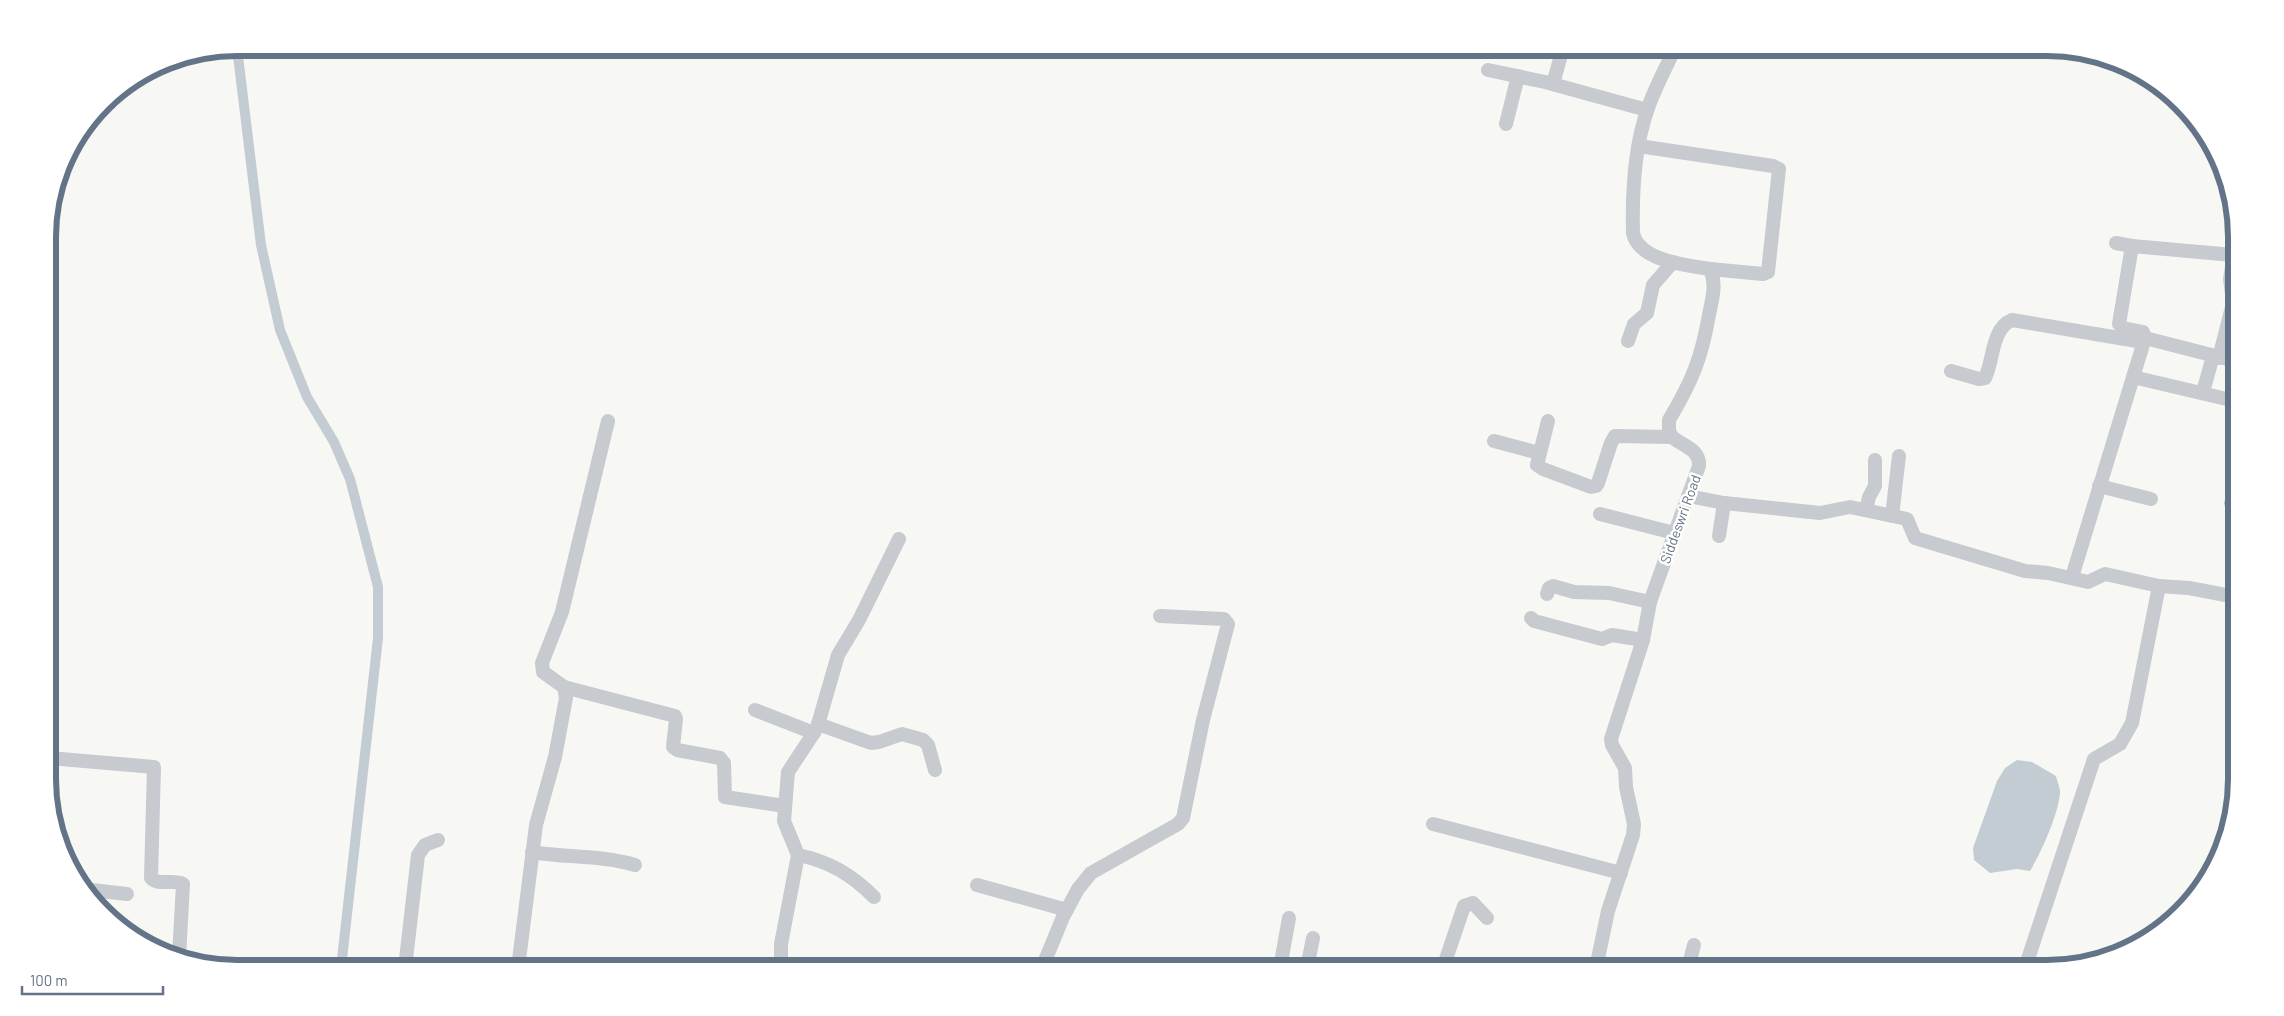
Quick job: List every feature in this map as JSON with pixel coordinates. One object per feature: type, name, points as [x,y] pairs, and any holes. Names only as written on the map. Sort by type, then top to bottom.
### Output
[{"type":"street","points":[[1553,84],[1562,56]]},
{"type":"street","points":[[1639,146],[1773,166],[1779,169],[1768,272],[1763,274],[1710,269],[1673,262],[1645,252],[1635,242],[1633,221],[1639,146],[1647,110],[1671,56]]},
{"type":"street","points":[[1488,70],[1553,84],[1647,110]]},
{"type":"street","points":[[1506,124],[1518,76]]},
{"type":"street","points":[[2116,244],[2228,252]]},
{"type":"street","points":[[2072,577],[2144,340],[2143,332],[2123,328],[2119,324],[2132,246]]},
{"type":"street","points":[[1628,341],[1634,324],[1646,313],[1653,285],[1673,262]]},
{"type":"street","points":[[1548,421],[1537,462],[1538,467],[1594,487],[1598,483],[1611,443],[1616,436],[1672,437],[1669,431],[1669,420],[1695,372],[1705,339],[1715,285],[1710,269]]},
{"type":"street","points":[[1951,372],[1979,379],[1985,378],[2000,331],[2006,323],[2012,320],[2144,340],[2228,360]]},
{"type":"street","points":[[2203,392],[2216,357],[2228,337]]},
{"type":"street","points":[[2133,377],[2228,399]]},
{"type":"street","points":[[608,420],[562,612],[542,663],[542,668],[546,675],[564,687],[675,716],[673,747],[677,750],[720,758],[722,760],[725,797],[785,806]]},
{"type":"street","name":"Siddeswri Road","points":[[1598,960],[1608,911],[1633,835],[1634,824],[1626,787],[1625,768],[1612,745],[1611,739],[1644,640],[1650,602],[1700,460],[1693,450],[1672,437]]},
{"type":"street","points":[[1494,441],[1539,453]]},
{"type":"street","points":[[1892,516],[1899,456]]},
{"type":"street","points":[[1866,510],[1869,497],[1875,486],[1875,460]]},
{"type":"street","points":[[2099,486],[2151,499]]},
{"type":"street","points":[[1688,496],[1724,503],[1820,513],[1846,506],[1908,520],[1912,535],[1915,538],[2025,571],[2072,577],[2088,582],[2105,574],[2160,586],[2189,588],[2228,595]]},
{"type":"street","points":[[1720,536],[1724,503]]},
{"type":"street","points":[[1600,514],[1674,533]]},
{"type":"street","points":[[781,960],[781,944],[798,856],[784,821],[788,772],[816,729],[838,655],[864,610],[899,539]]},
{"type":"street","points":[[1546,594],[1549,588],[1553,586],[1568,591],[1615,594],[1650,602]]},
{"type":"street","points":[[2028,960],[2094,759],[2120,744],[2132,723],[2160,586]]},
{"type":"street","points":[[1045,960],[1067,910],[1078,889],[1090,873],[1178,824],[1184,818],[1204,714],[1228,624],[1224,619],[1160,616]]},
{"type":"street","points":[[1531,618],[1599,638],[1612,635],[1644,640]]},
{"type":"street","points":[[519,960],[536,825],[555,757],[566,698],[564,687]]},
{"type":"street","points":[[755,710],[816,729],[871,743],[902,734],[923,740],[928,746],[935,770]]},
{"type":"street","points":[[56,759],[154,766],[151,878],[155,882],[183,884],[178,950]]},
{"type":"street","points":[[1434,824],[1621,873]]},
{"type":"street","points":[[407,960],[418,856],[425,845],[438,840]]},
{"type":"street","points":[[532,852],[579,858],[605,858],[635,864]]},
{"type":"street","points":[[798,856],[834,866],[854,879],[874,897]]},
{"type":"street","points":[[977,885],[1067,910]]},
{"type":"street","points":[[95,890],[127,894]]},
{"type":"street","points":[[1445,960],[1464,906],[1473,903],[1487,918]]},
{"type":"street","points":[[1281,960],[1289,918]]},
{"type":"street","points":[[1309,960],[1313,938]]},
{"type":"street","points":[[1690,960],[1694,945]]},
{"type":"shaded area","points":[[2017,760],[2032,762],[2056,776],[2060,790],[2059,801],[2049,833],[2030,871],[2017,869],[1990,873],[1974,860],[1973,848],[1997,781],[2005,768]]},
{"type":"waterway","points":[[238,56],[261,245],[280,330],[307,397],[334,442],[350,479],[378,587],[378,638],[342,960]]}]
